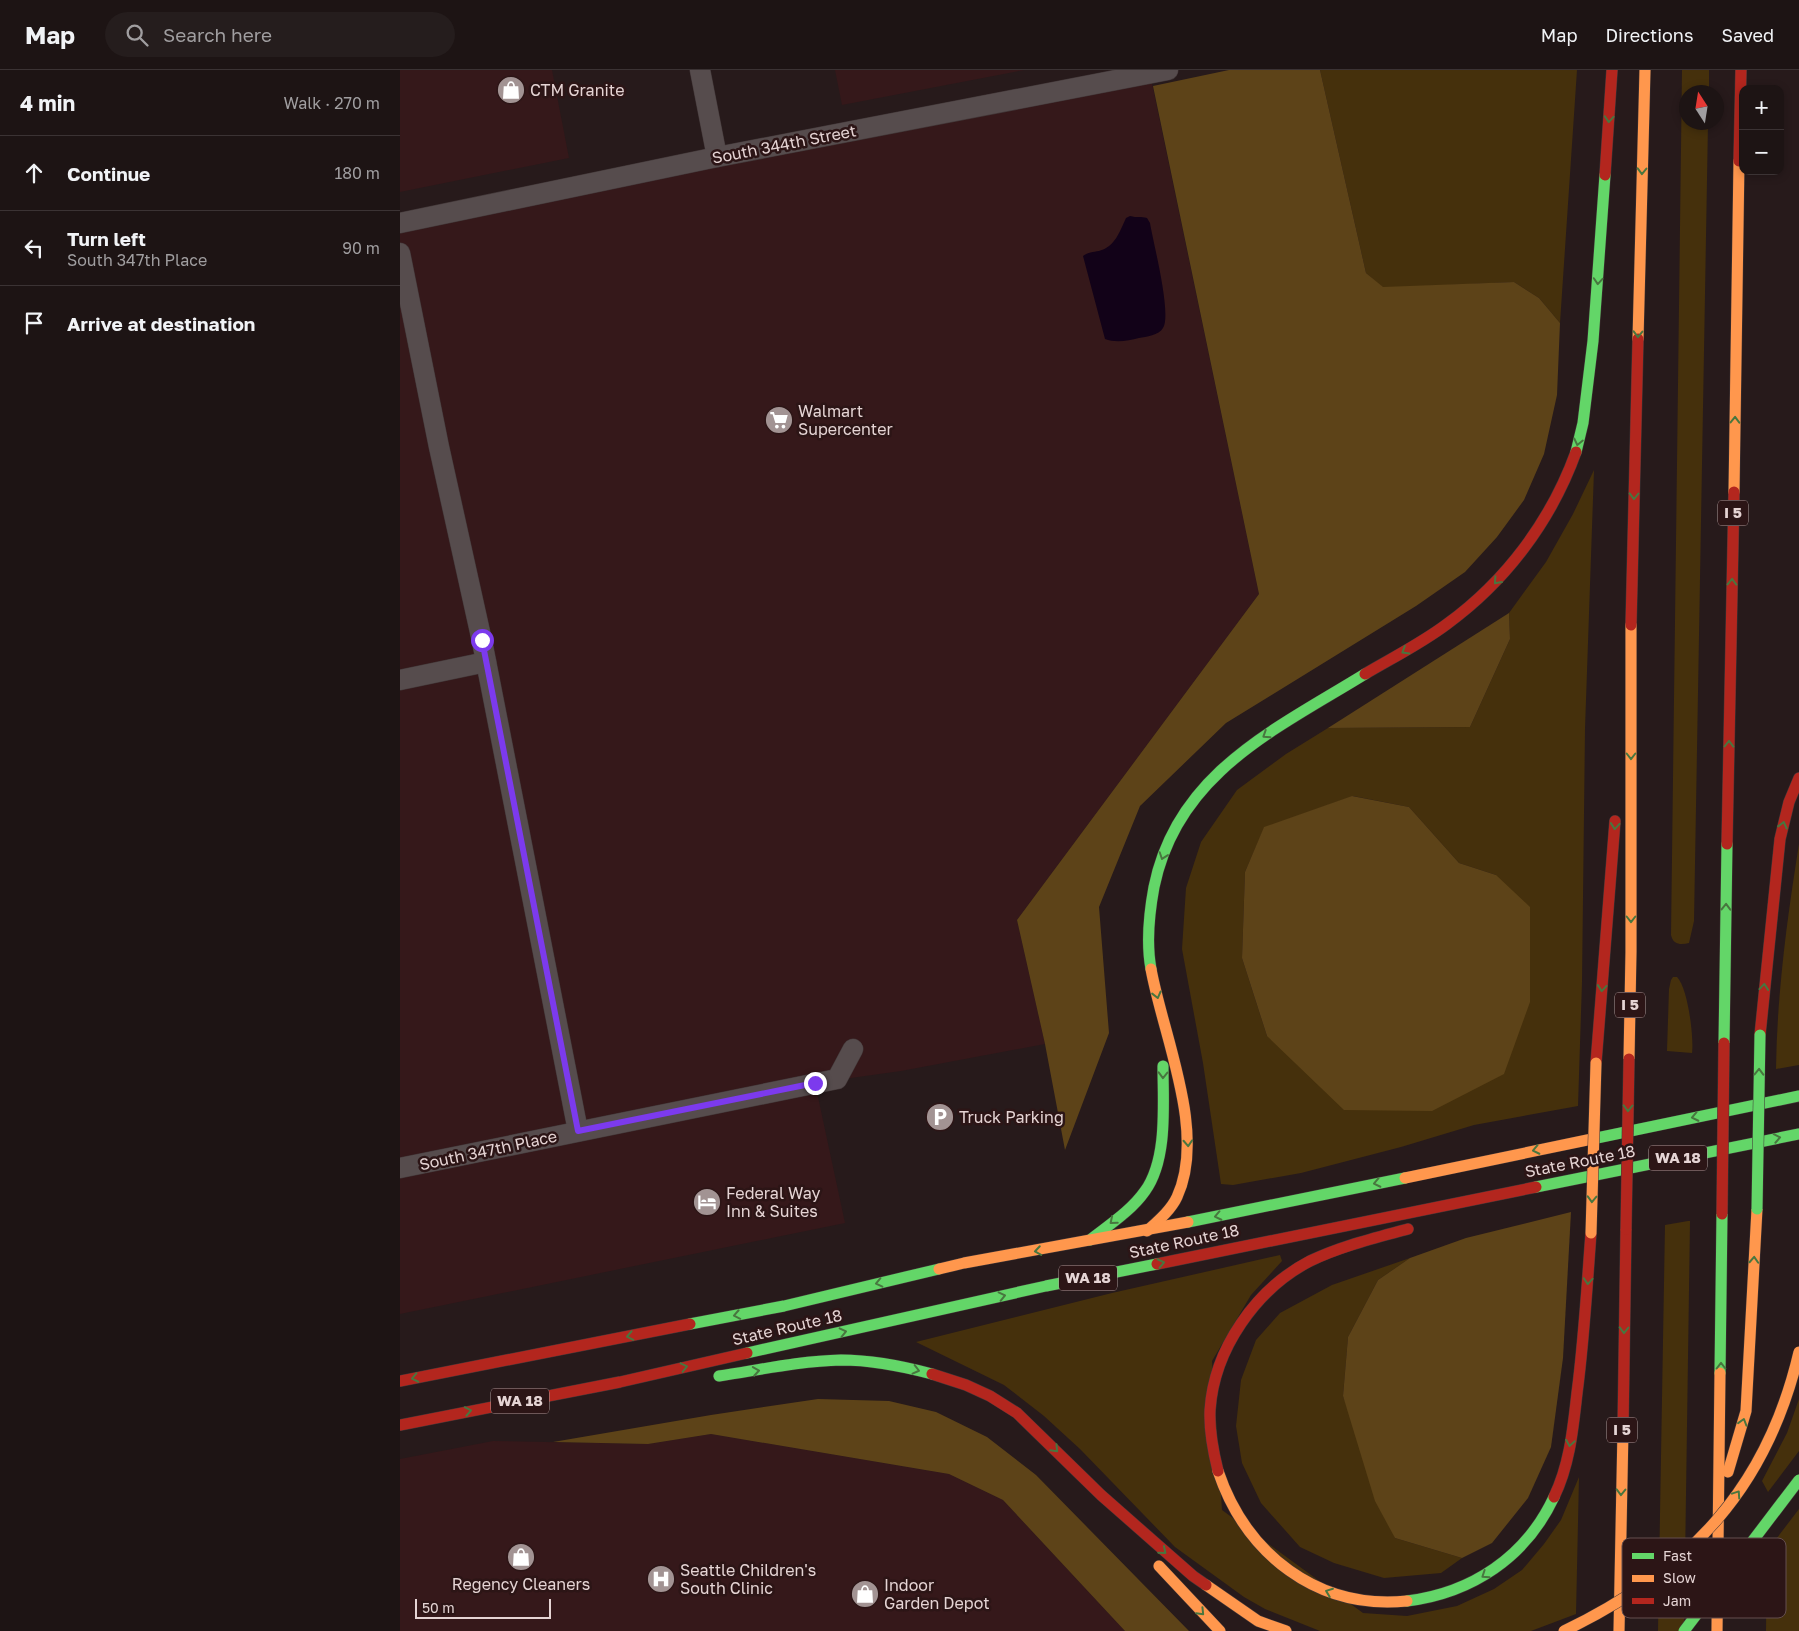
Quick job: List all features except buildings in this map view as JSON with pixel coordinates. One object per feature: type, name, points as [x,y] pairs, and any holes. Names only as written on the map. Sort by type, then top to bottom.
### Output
[{"type":"highway","points":[[1147,1231],[1163,1217],[1178,1196],[1188,1160],[1188,1140],[1184,1108],[1150,964],[1151,906],[1162,854],[1190,803],[1217,773],[1267,734],[1446,625],[1470,607],[1502,576],[1536,533],[1560,490],[1577,449],[1584,416],[1591,362],[1612,70]]},
{"type":"highway","name":"I 5","points":[[1619,1631],[1631,952],[1631,620],[1645,70]]},
{"type":"highway","name":"I 5","points":[[1719,1538],[1724,1043],[1741,70]]},
{"type":"highway","points":[[1619,768],[1631,620]]},
{"type":"highway","points":[[1720,1502],[1746,1411],[1757,1209],[1760,1035],[1780,840],[1789,802],[1799,778]]},
{"type":"highway","points":[[1422,1224],[1322,1256],[1277,1282],[1255,1304],[1234,1332],[1221,1358],[1211,1395],[1210,1428],[1216,1467],[1224,1493],[1239,1519],[1255,1540],[1280,1564],[1307,1583],[1332,1594],[1355,1600],[1409,1602],[1460,1589],[1482,1577],[1505,1560],[1534,1530],[1552,1503],[1560,1485],[1569,1454],[1582,1361],[1591,1232],[1596,1063],[1616,807]]},
{"type":"highway","points":[[1086,1243],[1131,1206],[1148,1186],[1157,1161],[1162,1129],[1164,1026]]},
{"type":"highway","points":[[1743,1107],[1799,1087]]},
{"type":"highway","name":"State Route 18","points":[[400,1381],[784,1306],[964,1263],[1147,1231],[1799,1096]]},
{"type":"highway","name":"State Route 18","points":[[400,1425],[620,1382],[1046,1286],[1799,1134]]},
{"type":"highway","points":[[1441,1219],[1557,1182]]},
{"type":"highway","points":[[1699,1538],[1730,1504],[1752,1472],[1775,1428],[1791,1384],[1799,1352]]},
{"type":"highway","points":[[708,1377],[813,1362],[842,1360],[893,1364],[941,1376],[990,1396],[1017,1413],[1046,1440],[1100,1496],[1168,1577],[1220,1631]]},
{"type":"highway","points":[[620,1382],[688,1378]]},
{"type":"highway","points":[[400,1429],[420,1421]]},
{"type":"highway","points":[[1755,1538],[1799,1480]]},
{"type":"highway","points":[[1100,1496],[1192,1576],[1258,1620],[1286,1631]]},
{"type":"highway","points":[[1564,1631],[1591,1620],[1622,1601]]},
{"type":"highway","points":[[1684,1631],[1694,1618]]},
{"type":"highway","name":"I 5","points":[[1717,1618],[1717,1631]]},
{"type":"street","points":[[700,70],[717,157]]},
{"type":"street","name":"South 344th Street","points":[[400,224],[717,157],[1168,70]]},
{"type":"street","points":[[400,253],[439,447],[486,662],[578,1131]]},
{"type":"street","points":[[400,680],[486,662]]},
{"type":"street","name":"South 347th Place","points":[[400,1168],[836,1079],[853,1049]]},
{"type":"shaded area","points":[[400,70],[552,70],[569,158],[400,192]]},
{"type":"shaded area","points":[[835,70],[1024,70],[842,105]]},
{"type":"shaded area","points":[[1229,70],[1320,70],[1366,273],[1383,287],[1514,282],[1539,298],[1560,323],[1557,395],[1544,454],[1524,500],[1497,537],[1465,572],[1416,606],[1226,723],[1140,806],[1099,907],[1109,1033],[1065,1150],[1045,1044],[1017,920],[1259,594],[1153,86]]},
{"type":"shaded area","points":[[1320,70],[1577,70],[1560,323],[1539,298],[1514,282],[1383,288],[1366,273]]},
{"type":"shaded area","points":[[1682,70],[1709,70],[1709,85],[1682,85]]},
{"type":"shaded area","points":[[1150,74],[1259,594],[1017,920],[1045,1044],[901,1071],[815,1083],[845,1223],[400,1314],[400,223]]},
{"type":"shaded area","points":[[1681,130],[1708,130],[1694,921],[1689,943],[1678,944],[1671,935]]},
{"type":"shaded area","points":[[1130,216],[1147,218],[1150,223],[1164,294],[1165,320],[1163,328],[1155,334],[1130,340],[1113,341],[1105,339],[1083,256],[1109,246],[1116,238],[1126,218]]},
{"type":"shaded area","points":[[1594,470],[1585,729],[1582,982],[1578,1106],[1474,1125],[1401,1147],[1301,1173],[1233,1185],[1221,1184],[1203,1063],[1182,949],[1186,888],[1201,842],[1237,790],[1286,754],[1328,728],[1470,727],[1510,639],[1509,613],[1546,562],[1573,514]],"holes":[[[1353,796],[1409,807],[1459,863],[1496,875],[1267,1036],[1242,958],[1245,872],[1264,828]]]},
{"type":"shaded area","points":[[1509,613],[1510,639],[1470,727],[1328,728]]},
{"type":"shaded area","points":[[1352,796],[1409,807],[1459,863],[1496,875],[1530,907],[1530,1002],[1504,1074],[1432,1111],[1344,1110],[1267,1036],[1242,958],[1245,872],[1264,827]]},
{"type":"shaded area","points":[[1799,844],[1799,1065],[1776,1069],[1778,1012],[1783,956]]},
{"type":"shaded area","points":[[1673,977],[1677,977],[1681,983],[1687,1002],[1691,1025],[1692,1053],[1667,1051],[1669,989]]},
{"type":"shaded area","points":[[1571,1212],[1563,1358],[1551,1447],[1528,1498],[1492,1543],[1462,1558],[1395,1538],[1375,1501],[1343,1396],[1348,1337],[1378,1280],[1410,1258],[1466,1238]]},
{"type":"shaded area","points":[[1690,1221],[1685,1538],[1660,1538],[1665,1225]]},
{"type":"shaded area","points":[[1280,1255],[1282,1261],[1251,1295],[1212,1361],[1222,1510],[1363,1613],[1407,1616],[1457,1606],[1494,1589],[1522,1570],[1561,1520],[1579,1477],[1576,1614],[1531,1631],[1320,1631],[1265,1609],[1244,1597],[1175,1547],[1080,1449],[1044,1416],[1004,1385],[916,1342],[1112,1293]]},
{"type":"shaded area","points":[[1410,1258],[1378,1280],[1348,1337],[1343,1396],[1395,1538],[1462,1558],[1441,1573],[1384,1578],[1334,1563],[1300,1547],[1261,1503],[1242,1463],[1236,1426],[1241,1380],[1256,1340],[1280,1313],[1332,1285]]},
{"type":"shaded area","points":[[818,1399],[889,1401],[936,1412],[987,1437],[1036,1475],[1189,1631],[1125,1631],[1003,1500],[949,1474],[711,1434],[648,1444],[553,1442]]},
{"type":"shaded area","points":[[1799,1399],[1799,1451],[1768,1492],[1762,1481],[1787,1433]]},
{"type":"shaded area","points":[[711,1434],[949,1474],[1003,1500],[1125,1631],[400,1631],[400,1459],[493,1441],[648,1444]]},
{"type":"shaded area","points":[[1799,1509],[1799,1631],[1766,1631],[1766,1618],[1786,1618],[1786,1538],[1777,1538]]},
{"type":"shaded area","points":[[1658,1618],[1684,1618],[1684,1631],[1658,1631]]},
{"type":"traffic: fast","points":[[1576,452],[1583,423],[1593,341],[1605,175]]},
{"type":"traffic: fast","points":[[1151,969],[1149,928],[1154,887],[1166,847],[1184,813],[1207,784],[1235,758],[1298,714],[1365,674]]},
{"type":"traffic: fast","points":[[1724,1043],[1727,844]]},
{"type":"traffic: fast","points":[[1757,1209],[1760,1035]]},
{"type":"traffic: fast","points":[[1090,1240],[1133,1205],[1145,1191],[1152,1178],[1158,1163],[1163,1131],[1163,1066]]},
{"type":"traffic: fast","points":[[1592,1139],[1799,1096]]},
{"type":"traffic: fast","points":[[1536,1187],[1799,1134]]},
{"type":"traffic: fast","points":[[1188,1222],[1405,1178]]},
{"type":"traffic: fast","points":[[1720,1373],[1722,1214]]},
{"type":"traffic: fast","points":[[747,1353],[1046,1286],[1157,1264]]},
{"type":"traffic: fast","points":[[690,1324],[784,1306],[939,1269]]},
{"type":"traffic: fast","points":[[719,1376],[795,1364],[841,1360],[887,1364],[932,1374]]},
{"type":"traffic: fast","points":[[1755,1538],[1799,1480]]},
{"type":"traffic: fast","points":[[1407,1601],[1431,1597],[1453,1590],[1475,1580],[1494,1568],[1512,1554],[1528,1537],[1554,1497]]},
{"type":"traffic: fast","points":[[1684,1631],[1694,1618]]},
{"type":"traffic: slow","points":[[1638,339],[1645,70]]},
{"type":"traffic: slow","points":[[1734,492],[1739,161]]},
{"type":"traffic: slow","points":[[1629,1059],[1631,952],[1631,625]]},
{"type":"traffic: slow","points":[[1147,1231],[1168,1211],[1177,1197],[1185,1171],[1187,1143],[1180,1084],[1151,969]]},
{"type":"traffic: slow","points":[[1591,1233],[1596,1063]]},
{"type":"traffic: slow","points":[[1405,1178],[1592,1139]]},
{"type":"traffic: slow","points":[[1728,1472],[1746,1411],[1757,1209]]},
{"type":"traffic: slow","points":[[939,1269],[1188,1222]]},
{"type":"traffic: slow","points":[[1699,1538],[1716,1520],[1744,1485],[1766,1445],[1785,1401],[1799,1352]]},
{"type":"traffic: slow","points":[[1718,1538],[1720,1373]]},
{"type":"traffic: slow","points":[[1619,1631],[1623,1430]]},
{"type":"traffic: slow","points":[[1218,1471],[1230,1501],[1247,1528],[1266,1551],[1289,1570],[1315,1586],[1343,1596],[1374,1601],[1407,1601]]},
{"type":"traffic: slow","points":[[1159,1566],[1220,1631]]},
{"type":"traffic: slow","points":[[1206,1585],[1258,1621],[1286,1631]]},
{"type":"traffic: slow","points":[[1564,1631],[1622,1599]]},
{"type":"traffic: slow","points":[[1717,1618],[1717,1631]]},
{"type":"traffic: jam","points":[[1605,175],[1612,70]]},
{"type":"traffic: jam","points":[[1740,130],[1741,70]]},
{"type":"traffic: jam","points":[[1631,625],[1638,339]]},
{"type":"traffic: jam","points":[[1365,674],[1437,631],[1489,589],[1524,548],[1540,525],[1554,502],[1576,452]]},
{"type":"traffic: jam","points":[[1727,844],[1734,492]]},
{"type":"traffic: jam","points":[[1760,1035],[1780,839],[1789,802],[1799,778]]},
{"type":"traffic: jam","points":[[1596,1063],[1615,821]]},
{"type":"traffic: jam","points":[[1722,1214],[1724,1043]]},
{"type":"traffic: jam","points":[[1626,1229],[1629,1059]]},
{"type":"traffic: jam","points":[[1157,1264],[1536,1187]]},
{"type":"traffic: jam","points":[[1218,1471],[1210,1426],[1213,1387],[1229,1343],[1241,1323],[1272,1288],[1290,1273],[1310,1261],[1346,1247],[1408,1229]]},
{"type":"traffic: jam","points":[[1623,1430],[1626,1229]]},
{"type":"traffic: jam","points":[[1554,1497],[1564,1472],[1572,1433],[1582,1353],[1591,1233]]},
{"type":"traffic: jam","points":[[400,1381],[690,1324]]},
{"type":"traffic: jam","points":[[400,1425],[620,1382],[747,1353]]},
{"type":"traffic: jam","points":[[932,1374],[966,1385],[990,1396],[1017,1413],[1101,1495],[1193,1576],[1206,1585]]},
{"type":"place","name":"CTM Granite","points":[[511,90]]},
{"type":"place","name":"Walmart Supercenter","points":[[779,420]]},
{"type":"place","name":"Truck Parking","points":[[940,1117]]},
{"type":"place","name":"Federal Way Inn & Suites","points":[[707,1202]]},
{"type":"place","name":"Regency Cleaners","points":[[521,1557]]},
{"type":"place","name":"Seattle Children's South Clinic","points":[[661,1579]]},
{"type":"place","name":"Indoor Garden Depot","points":[[865,1594]]},
{"type":"route","points":[[482,640],[578,1131],[815,1083]]}]
